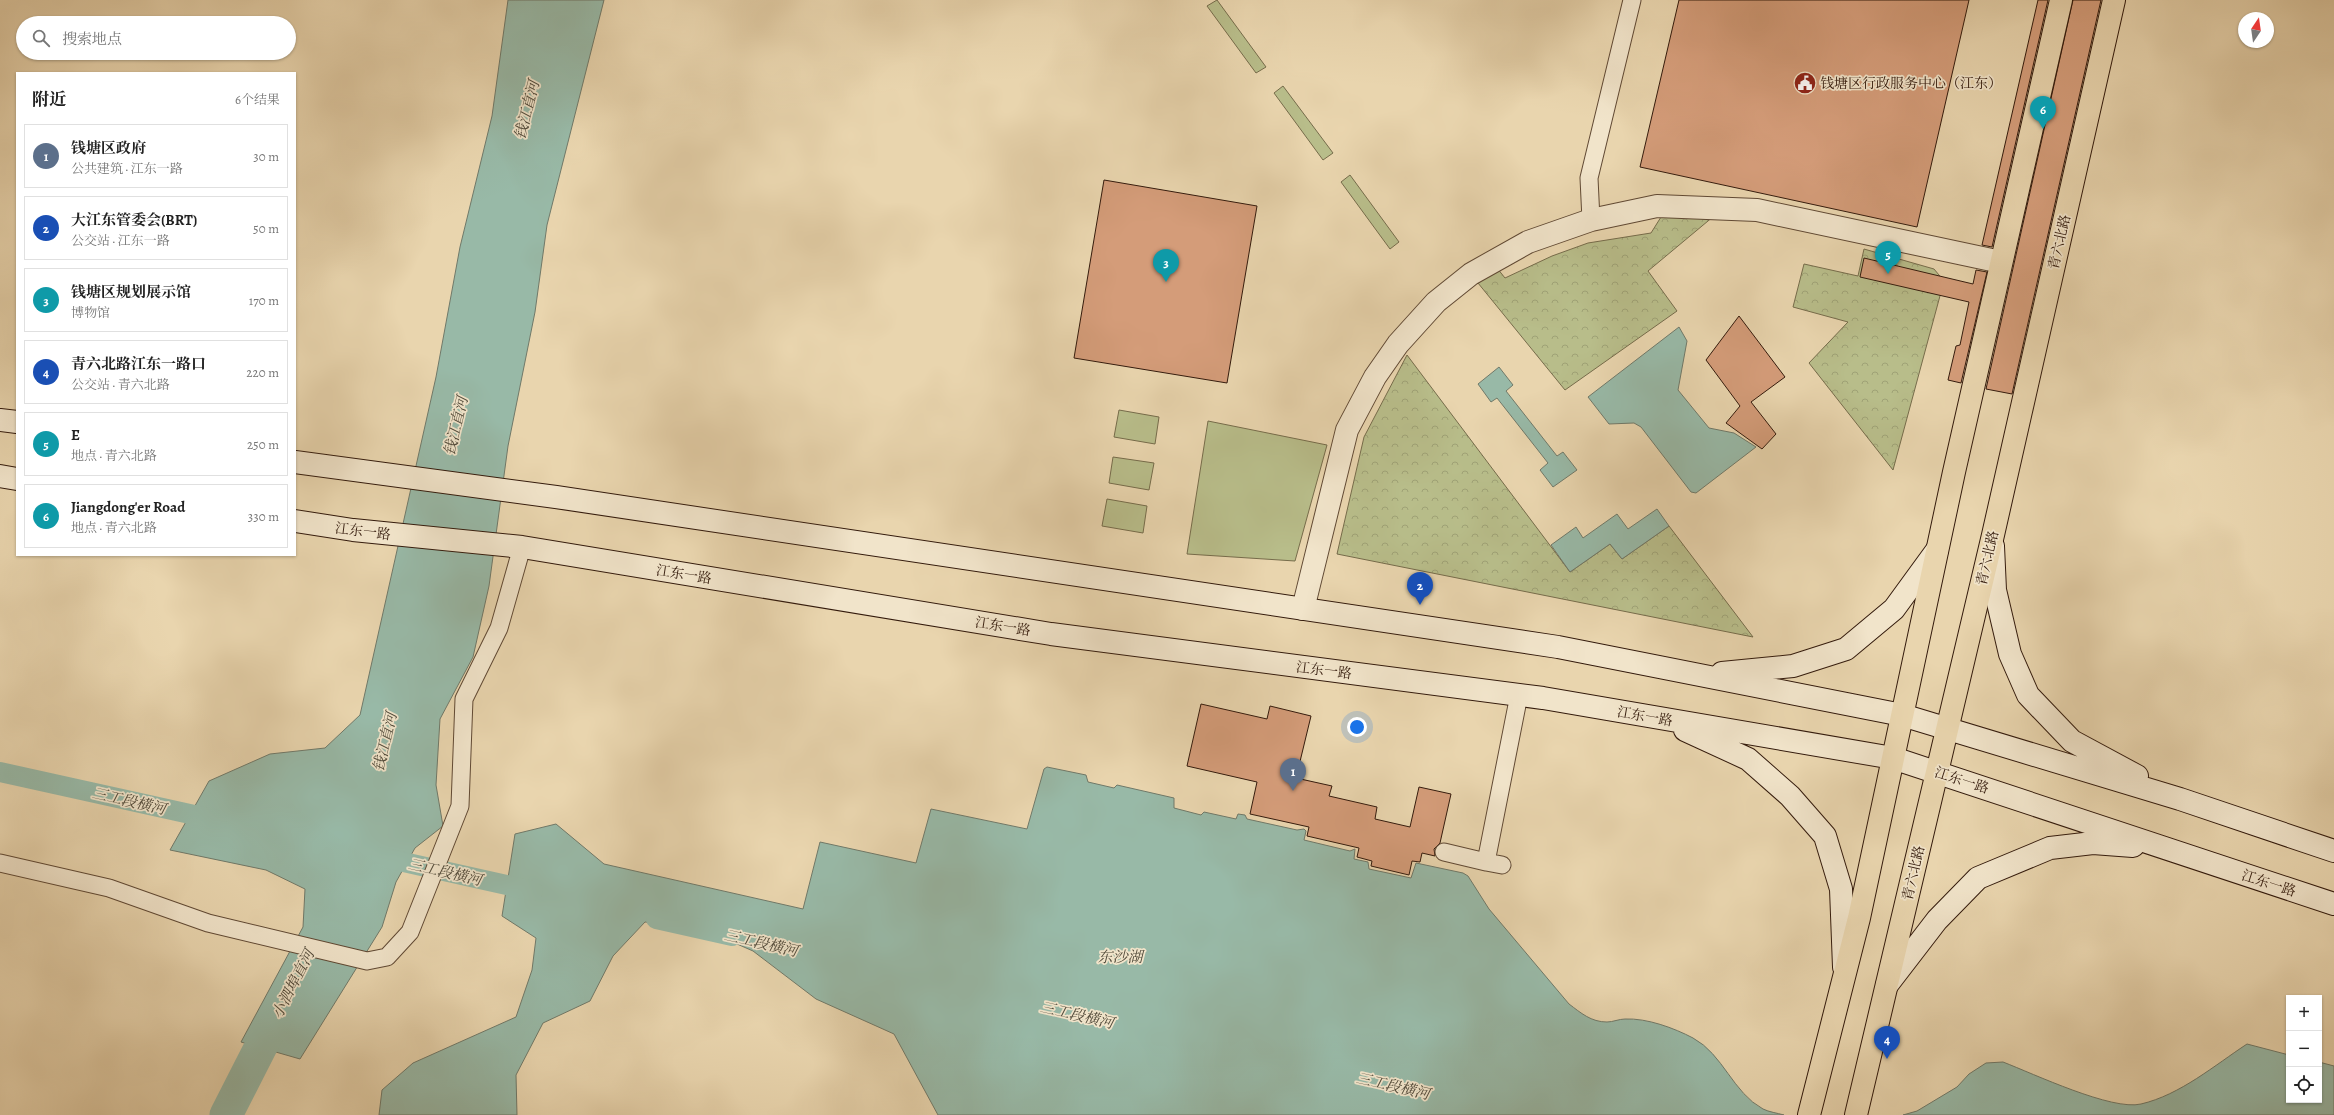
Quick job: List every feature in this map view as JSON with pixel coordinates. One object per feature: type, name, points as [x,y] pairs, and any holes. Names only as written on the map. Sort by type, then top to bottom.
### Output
[{"type":"main road","points":[[1809,1114],[1859,918],[1937,550],[2061,0]]},
{"type":"main road","name":"青六北路","points":[[1856,1115],[1993,535],[2114,0]]},
{"type":"main road","points":[[1302,609],[1347,430],[1375,377],[1398,344],[1436,302],[1471,274],[1528,242],[1591,220],[1657,206],[1757,210],[2002,262]]},
{"type":"main road","points":[[0,420],[16,422]]},
{"type":"main road","points":[[296,462],[508,490],[1558,647],[1902,715],[1948,727],[2180,799],[2334,851]]},
{"type":"main road","points":[[0,476],[16,478]]},
{"type":"main road","name":"江东一路","points":[[296,521],[353,530],[522,547],[1051,634],[1519,695],[1893,758],[2334,904]]},
{"type":"main road","points":[[1993,535],[1995,590],[2010,654],[2028,695],[2072,741],[2180,799]]},
{"type":"main road","points":[[1698,675],[1793,666],[1846,649],[1894,610],[1937,550]]},
{"type":"main road","points":[[1660,718],[1748,759],[1790,796],[1825,836],[1841,889],[1844,977]]},
{"type":"main road","points":[[1887,985],[1937,920],[1978,878],[2050,848],[2093,844],[2162,847]]},
{"type":"street","points":[[1591,220],[1589,178],[1632,0]]},
{"type":"street","points":[[0,863],[109,888],[208,924],[367,961],[387,957],[410,932],[460,806],[464,699],[499,628],[522,547]]},
{"type":"street","points":[[1444,852],[1494,864],[1519,695]]},
{"type":"green space","points":[[1217,0],[1266,67],[1256,73],[1207,6]]},
{"type":"green space","points":[[1283,86],[1333,153],[1323,160],[1274,93]]},
{"type":"green space","points":[[1350,175],[1399,242],[1390,249],[1341,182]]},
{"type":"green space","points":[[1714,216],[1648,271],[1677,311],[1565,390],[1478,283],[1497,268],[1505,278],[1552,256],[1588,243],[1651,233],[1661,217]]},
{"type":"green space","points":[[1864,249],[1934,269],[1944,281],[1893,470],[1809,363],[1848,322],[1793,307],[1804,264],[1858,276]]},
{"type":"green space","points":[[1407,355],[1570,572],[1610,544],[1622,559],[1669,526],[1753,637],[1337,554],[1364,437]]},
{"type":"green space","points":[[1119,410],[1159,417],[1155,444],[1114,437]]},
{"type":"green space","points":[[1208,421],[1327,445],[1295,561],[1187,554]]},
{"type":"green space","points":[[1113,457],[1154,463],[1149,490],[1109,483]]},
{"type":"green space","points":[[1107,499],[1147,506],[1143,533],[1102,526]]},
{"type":"water","name":"钱江直河","points":[[508,0],[604,0],[547,225],[535,312],[508,446],[489,586],[473,657],[440,719],[436,785],[443,826],[415,848],[396,882],[382,927],[300,1059],[241,1042],[303,927],[305,889],[266,870],[170,850],[209,781],[270,754],[325,748],[360,715],[436,377],[460,247],[492,116]]},
{"type":"water","points":[[1679,327],[1687,341],[1678,390],[1709,428],[1734,433],[1756,447],[1696,493],[1691,492],[1641,427],[1634,423],[1609,424],[1588,397]]},
{"type":"water","points":[[1499,367],[1513,385],[1506,391],[1557,456],[1563,452],[1577,470],[1553,487],[1540,470],[1548,463],[1497,398],[1491,402],[1478,384]]},
{"type":"water","points":[[1657,509],[1669,526],[1622,559],[1610,544],[1570,572],[1551,545],[1576,527],[1583,538],[1617,514],[1628,529]]},
{"type":"water","name":"东沙湖","points":[[1047,767],[1086,775],[1088,782],[1114,788],[1117,785],[1174,798],[1174,808],[1201,815],[1204,812],[1236,819],[1238,814],[1245,815],[1247,819],[1297,830],[1304,829],[1306,831],[1304,840],[1350,851],[1355,849],[1354,859],[1368,862],[1369,869],[1411,878],[1416,863],[1463,873],[1468,876],[1489,909],[1569,1004],[1586,1016],[1601,1022],[1625,1019],[1642,1020],[1669,1027],[1693,1038],[1712,1054],[1736,1084],[1753,1102],[1765,1110],[1784,1115],[938,1115],[894,1034],[816,999],[753,951],[696,926],[645,922],[613,956],[590,1001],[543,1023],[516,1075],[517,1115],[379,1115],[382,1090],[413,1063],[516,1017],[532,970],[536,938],[502,916],[515,834],[556,824],[604,864],[803,909],[820,842],[916,863],[931,809],[1027,829],[1044,769]]},
{"type":"water","points":[[2247,1044],[2286,1054],[2286,1103],[2322,1103],[2322,1063],[2334,1066],[2334,1115],[1903,1115],[1917,1111],[1957,1087],[1969,1074],[1986,1063],[2003,1062],[2093,1097],[2128,1105],[2141,1104],[2170,1094],[2210,1070]]},
{"type":"building","name":"钱塘区行政服务中心（江东）","points":[[1679,0],[1969,0],[1917,227],[1640,167]]},
{"type":"building","points":[[2038,0],[2048,0],[1992,247],[1982,245]]},
{"type":"building","points":[[2073,0],[2101,0],[2012,394],[1986,389]]},
{"type":"building","points":[[1104,180],[1257,206],[1227,383],[1074,358]]},
{"type":"building","points":[[1864,258],[1973,284],[1976,270],[1987,272],[1961,383],[1948,380],[1956,346],[1960,345],[1969,302],[1860,277]]},
{"type":"building","points":[[1739,316],[1785,377],[1751,402],[1776,434],[1762,449],[1726,423],[1740,406],[1706,360]]},
{"type":"building","points":[[1201,704],[1267,719],[1270,706],[1311,716],[1296,778],[1332,786],[1329,796],[1377,807],[1375,819],[1410,827],[1419,787],[1451,794],[1440,843],[1434,849],[1435,856],[1422,853],[1420,862],[1412,861],[1409,875],[1371,866],[1372,861],[1357,857],[1359,848],[1307,836],[1309,827],[1250,814],[1257,782],[1187,766]]},
{"type":"waterway","name":"三工段横河","points":[[0,772],[217,820]]},
{"type":"waterway","name":"三工段横河","points":[[381,857],[533,891]]},
{"type":"waterway","name":"三工段横河","points":[[656,919],[732,936]]},
{"type":"waterway","name":"小泗埠直河","points":[[226,1115],[281,1007]]},
{"type":"place","name":"钱塘区行政服务中心（江东）","points":[[1805,83]]},
{"type":"place","name":"Jiangdong'er Road","points":[[2043,129]]},
{"type":"place","name":"E","points":[[1888,274]]},
{"type":"place","name":"钱塘区规划展示馆","points":[[1166,282]]},
{"type":"place","name":"大江东管委会(BRT)","points":[[1420,605]]},
{"type":"place","name":"钱塘区政府","points":[[1293,791]]},
{"type":"place","name":"青六北路江东一路口","points":[[1887,1059]]}]
